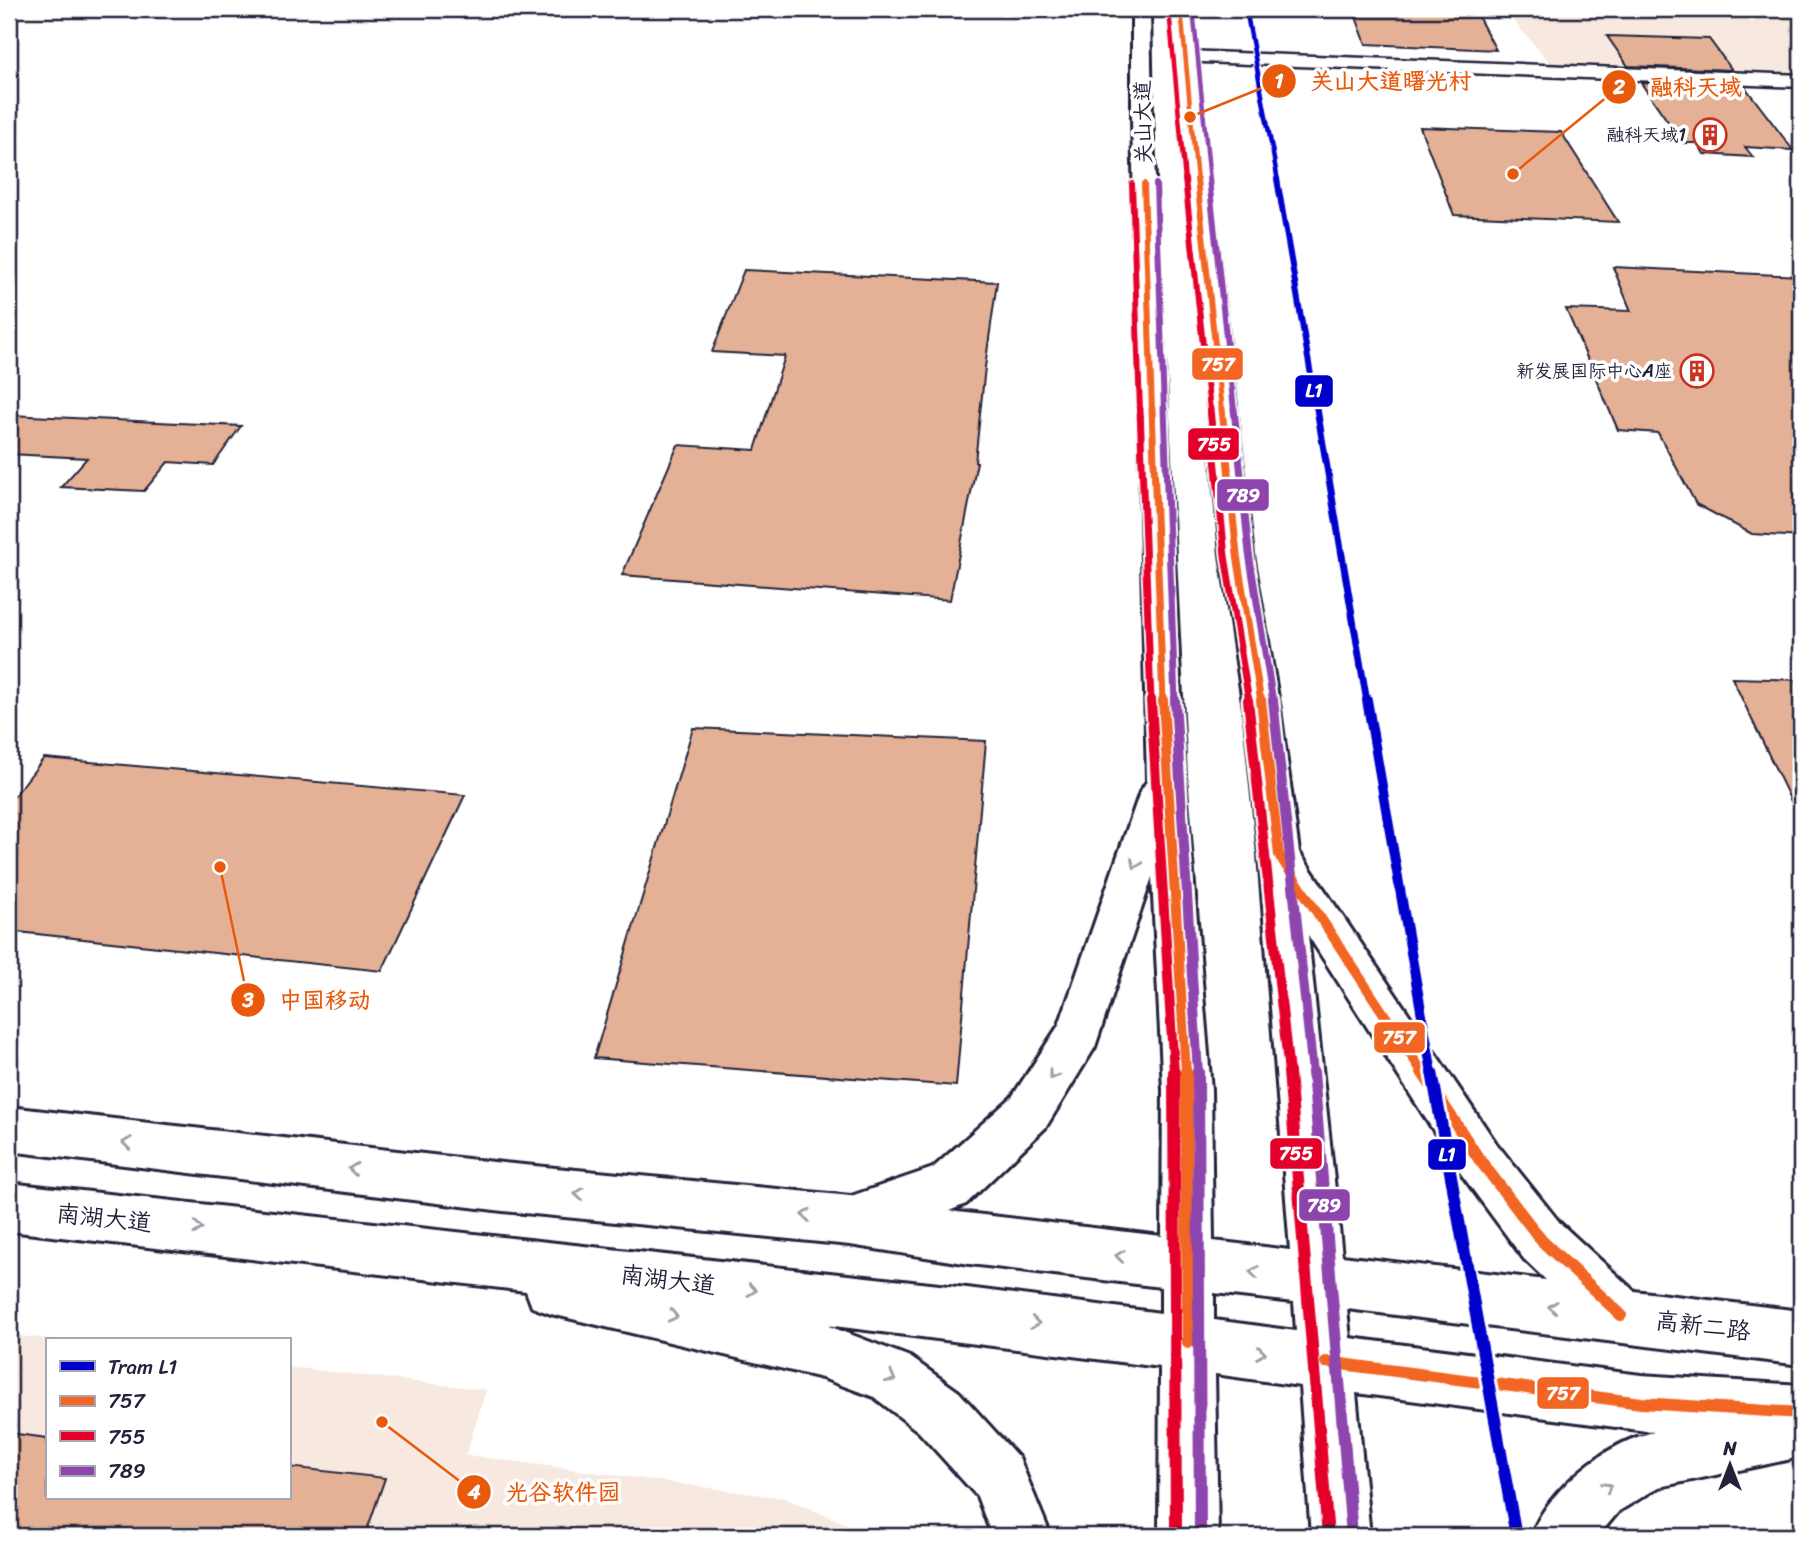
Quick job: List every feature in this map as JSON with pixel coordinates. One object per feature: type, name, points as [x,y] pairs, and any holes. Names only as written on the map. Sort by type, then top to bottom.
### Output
[{"type":"main road","name":"关山大道","points":[[1141,9],[1142,118],[1166,776],[1187,1090],[1188,1536]]},
{"type":"main road","points":[[1181,9],[1237,555],[1262,709],[1279,855],[1340,1536]]},
{"type":"main road","points":[[850,1220],[948,1188],[1029,1112],[1079,1033],[1166,776]]},
{"type":"main road","points":[[1279,855],[1479,1159],[1542,1241],[1621,1315]]},
{"type":"main road","points":[[9,1129],[503,1186],[850,1220],[970,1239],[1187,1264]]},
{"type":"main road","name":"南湖大道","points":[[9,1207],[368,1246],[1188,1343],[1326,1362]]},
{"type":"main road","points":[[368,1246],[822,1351],[891,1376],[939,1412],[999,1478],[1021,1536]]},
{"type":"main road","name":"高新二路","points":[[1187,1264],[1801,1338]]},
{"type":"main road","points":[[1326,1362],[1641,1403],[1801,1413]]},
{"type":"main road","points":[[1560,1536],[1599,1491],[1649,1461],[1801,1429]]},
{"type":"street","points":[[1186,63],[1801,81]]},
{"type":"street","points":[[1186,63],[1801,93]]},
{"type":"shaded area","points":[[1503,9],[1801,9],[1801,76],[1553,66]]},
{"type":"shaded area","points":[[9,1335],[46,1339],[46,1500],[290,1500],[290,1367],[486,1390],[466,1455],[784,1498],[847,1524],[857,1536],[9,1536]]},
{"type":"building","points":[[1353,9],[1474,9],[1496,50],[1366,44]]},
{"type":"building","points":[[1607,36],[1709,39],[1732,70],[1628,66]]},
{"type":"building","points":[[1641,83],[1745,87],[1793,150],[1745,147],[1753,157],[1704,154],[1698,143],[1683,143]]},
{"type":"building","points":[[1420,127],[1561,132],[1618,222],[1454,215]]},
{"type":"building","name":"新发展国际中心A座","points":[[1613,267],[1801,276],[1801,537],[1752,534],[1696,504],[1658,433],[1618,430],[1566,309],[1631,311]]},
{"type":"building","points":[[744,270],[997,282],[985,367],[977,462],[950,600],[622,575],[678,445],[755,450],[785,356],[712,352]]},
{"type":"building","points":[[9,415],[241,426],[213,465],[168,462],[144,491],[61,487],[87,458],[9,454]]},
{"type":"building","points":[[1732,678],[1801,680],[1801,822]]},
{"type":"building","points":[[693,728],[986,741],[956,1086],[594,1058]]},
{"type":"building","points":[[44,758],[465,795],[382,971],[9,931],[9,803]]},
{"type":"building","points":[[9,1433],[46,1438],[46,1500],[290,1500],[290,1467],[385,1478],[365,1536],[9,1536]]},
{"type":"tram line","name":"L1","points":[[1246,9],[1260,77],[1404,919],[1516,1536]]},
{"type":"transit line","name":"757","points":[[1181,9],[1192,141],[1204,230],[1237,555],[1262,709],[1279,855],[1479,1159],[1542,1241],[1621,1315]]},
{"type":"transit line","name":"789","points":[[1193,9],[1204,140],[1216,229],[1249,553],[1274,707],[1291,854],[1315,1093],[1352,1535]]},
{"type":"transit line","name":"755","points":[[1169,10],[1180,142],[1192,231],[1225,556],[1250,711],[1267,856],[1291,1095],[1328,1536]]},
{"type":"transit line","name":"755","points":[[1132,184],[1154,776],[1175,1090],[1176,1536]]},
{"type":"transit line","name":"757","points":[[1144,184],[1166,776],[1187,1090],[1188,1343]]},
{"type":"transit line","name":"789","points":[[1156,184],[1178,775],[1199,1090],[1200,1536]]},
{"type":"transit line","name":"757","points":[[1326,1362],[1641,1403],[1801,1413]]},
{"type":"place","name":"关山大道曙光村","points":[[1190,117]]},
{"type":"place","name":"融科天域1","points":[[1710,135]]},
{"type":"place","name":"融科天域","points":[[1513,174]]},
{"type":"place","name":"新发展国际中心A座","points":[[1697,371]]},
{"type":"place","name":"中国移动","points":[[220,867]]},
{"type":"place","name":"光谷软件园","points":[[382,1422]]}]
